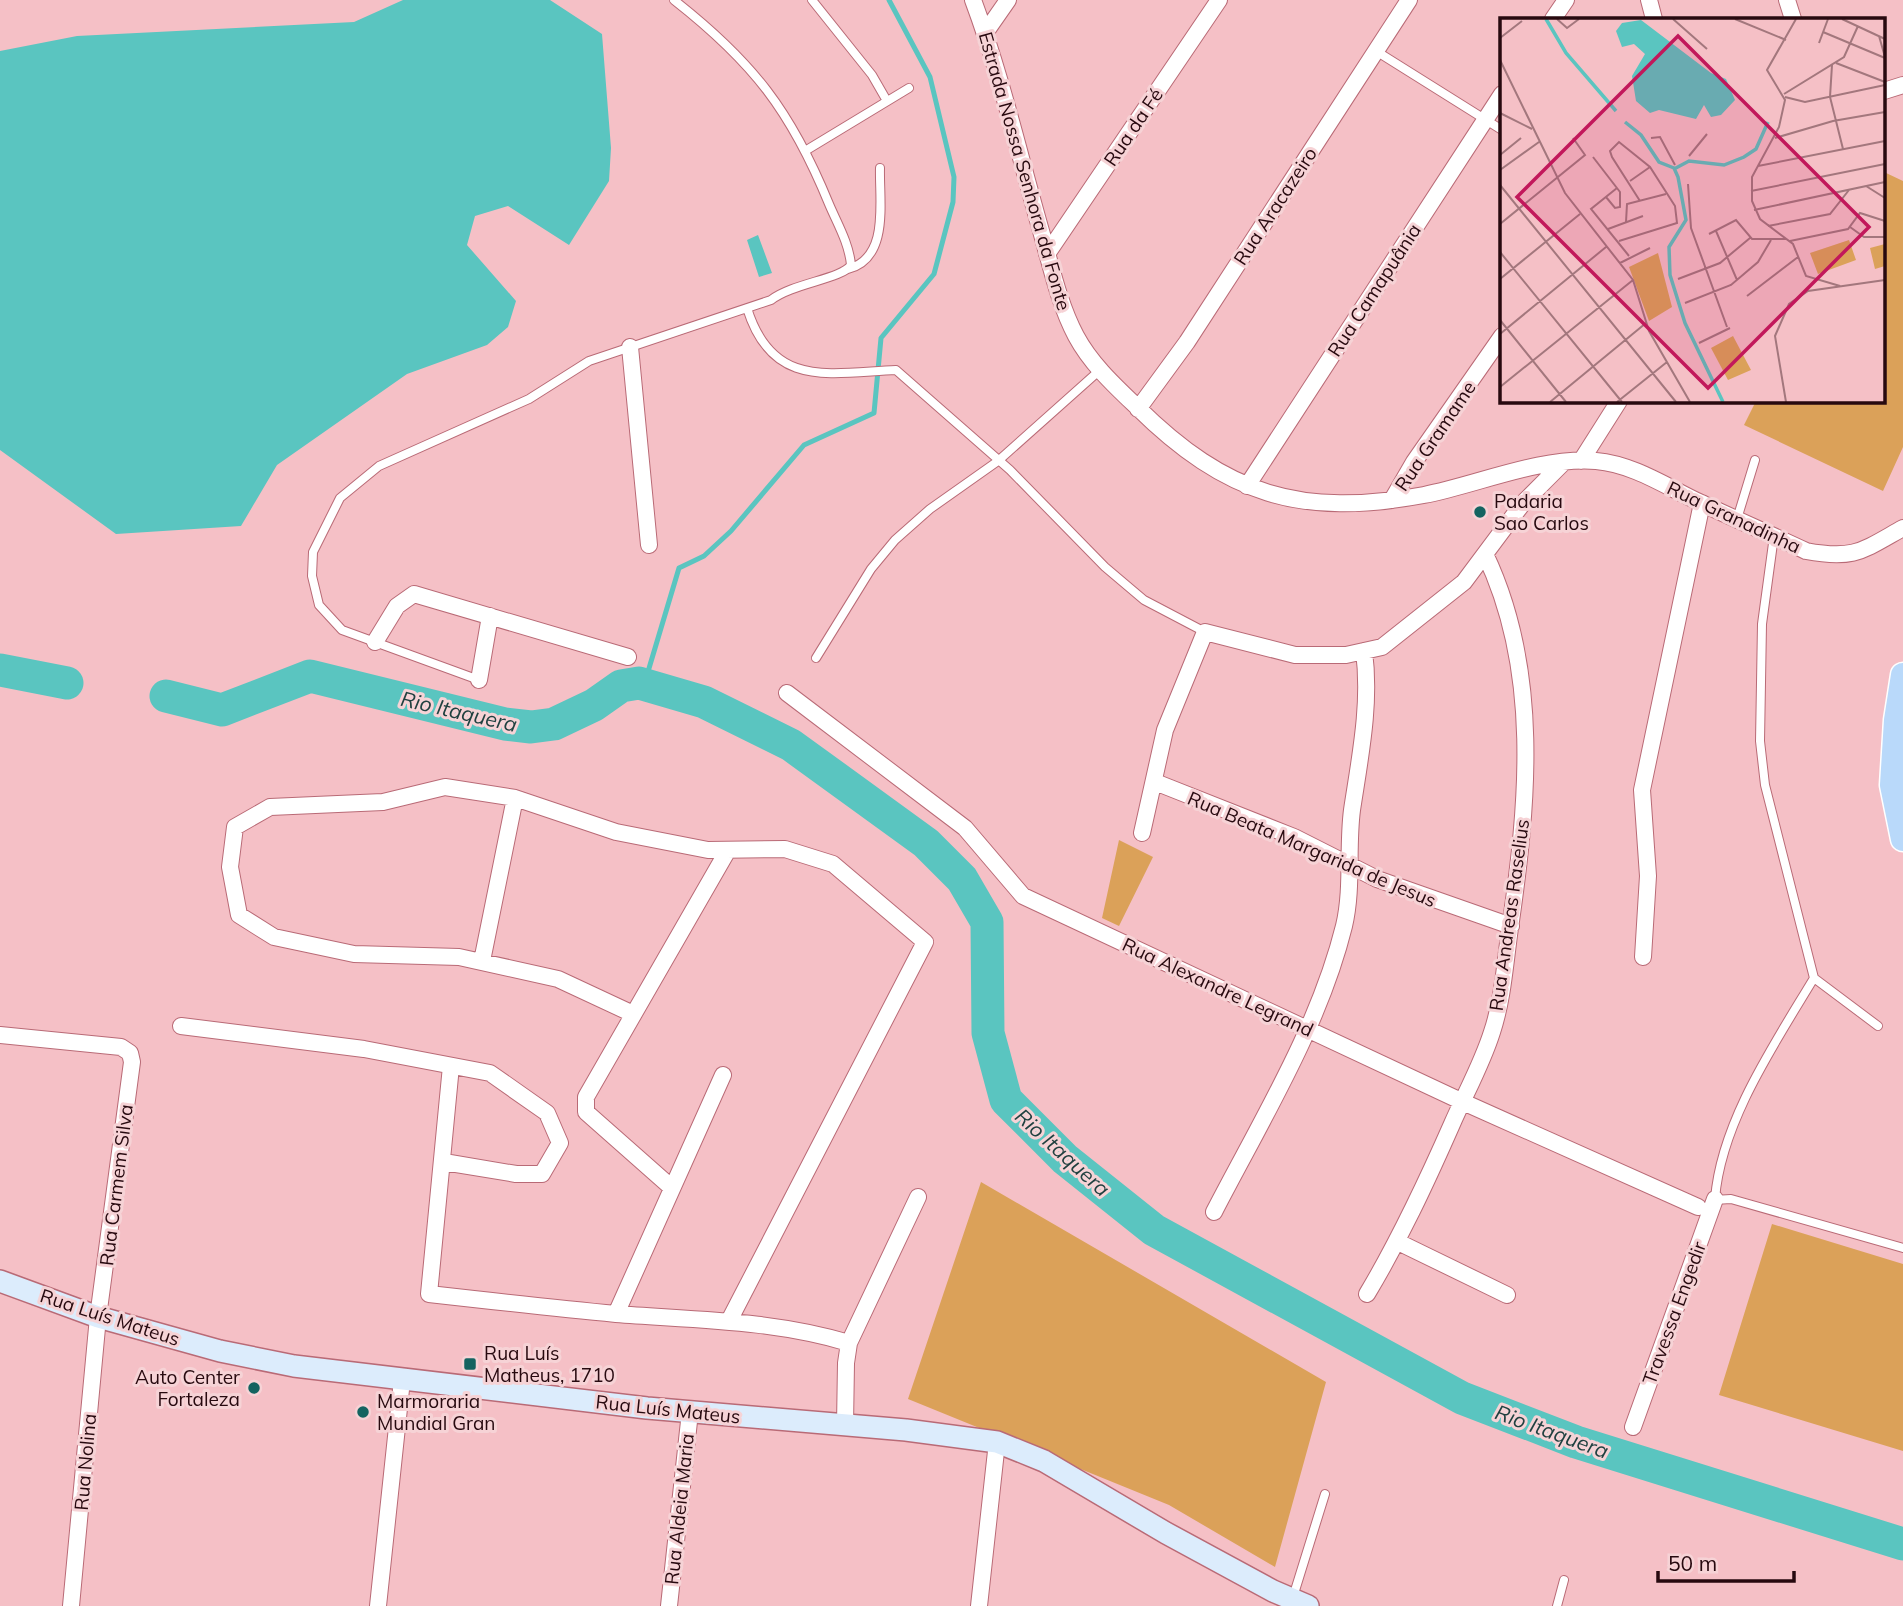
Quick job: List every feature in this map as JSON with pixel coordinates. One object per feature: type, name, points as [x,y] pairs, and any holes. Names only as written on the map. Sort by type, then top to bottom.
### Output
[{"type":"main road","points":[[1903,675],[1896,720],[1892,785],[1903,839]]},
{"type":"main road","name":"Rua Luís Mateus","points":[[0,1281],[99,1317],[220,1351],[293,1366],[690,1412],[845,1425],[997,1443],[1044,1461],[1286,1601]]},
{"type":"street","name":"Estrada Nossa Senhora da Fonte","points":[[973,0],[985,33],[1047,254],[1076,337],[1100,370],[1138,409],[1192,456],[1247,486],[1289,500],[1324,505],[1369,505],[1513,472],[1562,464]]},
{"type":"street","points":[[985,33],[1008,0]]},
{"type":"street","name":"Rua da Fé","points":[[1047,254],[1219,0]]},
{"type":"street","name":"Rua Aracazeiro","points":[[1138,409],[1187,342],[1409,0]]},
{"type":"street","points":[[1554,18],[1566,0]]},
{"type":"street","points":[[1649,0],[1654,18]]},
{"type":"street","points":[[1787,0],[1793,18]]},
{"type":"street","points":[[1885,91],[1903,85]]},
{"type":"street","name":"Rua Camapuânia","points":[[1247,486],[1500,97]]},
{"type":"street","name":"Rua Gramame","points":[[1392,500],[1414,462],[1500,340]]},
{"type":"street","points":[[630,347],[649,545]]},
{"type":"street","points":[[1581,461],[1618,402]]},
{"type":"street","name":"Rua Granadinha","points":[[1562,464],[1581,461],[1632,469],[1806,551],[1836,557],[1850,555],[1903,528]]},
{"type":"street","points":[[1142,833],[1165,730],[1205,632],[1295,655],[1346,655],[1382,647],[1425,616],[1464,582],[1523,503],[1562,464]]},
{"type":"street","points":[[1643,957],[1648,876],[1642,790],[1702,503]]},
{"type":"street","name":"Rua Andreas Raselius","points":[[1367,1294],[1398,1242],[1493,1031],[1511,926],[1523,847],[1526,733],[1513,629],[1498,582],[1485,554]]},
{"type":"street","points":[[375,642],[397,606],[414,594],[628,657]]},
{"type":"street","points":[[479,680],[490,616]]},
{"type":"street","points":[[1214,1212],[1306,1030],[1344,928],[1350,868],[1350,832],[1366,706],[1364,651]]},
{"type":"street","name":"Rua Alexandre Legrand","points":[[787,693],[965,828],[1023,896],[1306,1030],[1698,1206]]},
{"type":"street","name":"Rua Beata Margarida de Jesus","points":[[1154,782],[1293,837],[1350,868],[1511,926]]},
{"type":"street","points":[[633,1014],[558,979],[482,961],[459,957],[354,954],[274,937],[239,915],[230,867],[235,827],[270,807],[383,803],[445,787],[516,798],[616,832],[708,850],[786,849],[833,864],[925,942],[729,1321]]},
{"type":"street","points":[[482,961],[516,798]]},
{"type":"street","points":[[672,1188],[586,1112],[586,1097],[728,850]]},
{"type":"street","points":[[181,1027],[364,1049],[490,1073],[547,1113],[560,1143],[542,1174],[516,1174],[444,1162]]},
{"type":"street","name":"Rua Carmem Silva","points":[[0,1035],[121,1048],[130,1053],[132,1062],[99,1317]]},
{"type":"street","points":[[451,1066],[444,1162],[429,1294],[616,1314],[729,1321],[813,1332],[849,1343]]},
{"type":"street","points":[[616,1314],[723,1075]]},
{"type":"street","points":[[845,1425],[849,1343],[918,1197]]},
{"type":"street","name":"Travessa Engedir","points":[[1633,1427],[1715,1199]]},
{"type":"street","points":[[1398,1242],[1507,1295]]},
{"type":"street","name":"Rua Nolina","points":[[71,1606],[99,1317]]},
{"type":"street","points":[[378,1606],[402,1380]]},
{"type":"street","name":"Rua Aldeia Maria","points":[[669,1606],[690,1412]]},
{"type":"street","points":[[979,1606],[997,1443]]},
{"type":"lane","points":[[674,0],[723,39],[744,60],[793,126],[843,236],[850,260],[848,269]]},
{"type":"lane","points":[[813,0],[865,65],[887,101]]},
{"type":"lane","points":[[1376,51],[1500,129]]},
{"type":"lane","points":[[806,151],[909,88]]},
{"type":"lane","points":[[479,680],[342,630],[319,605],[312,576],[313,552],[340,498],[379,466],[529,399],[589,361],[771,300],[784,290],[836,276],[863,264],[876,242],[880,168]]},
{"type":"lane","points":[[747,308],[753,328],[761,340],[772,353],[795,369],[818,375],[869,374],[896,370],[998,461],[1105,567],[1144,600],[1205,632]]},
{"type":"lane","points":[[816,658],[871,569],[895,540],[930,509],[998,461],[1100,370]]},
{"type":"lane","points":[[1737,519],[1755,460]]},
{"type":"lane","points":[[1774,536],[1762,624],[1760,741],[1765,785],[1814,978],[1878,1026]]},
{"type":"lane","points":[[1715,1199],[1717,1172],[1735,1125],[1762,1065],[1814,978]]},
{"type":"lane","points":[[1698,1206],[1715,1199],[1731,1199],[1903,1248]]},
{"type":"lane","points":[[1286,1601],[1325,1494]]},
{"type":"lane","points":[[1557,1606],[1564,1580]]},
{"type":"shaded area","points":[[1885,172],[1903,181],[1903,447],[1883,491],[1744,425],[1756,402],[1885,402]]},
{"type":"shaded area","points":[[1119,840],[1153,857],[1119,926],[1102,918]]},
{"type":"shaded area","points":[[981,1182],[1326,1382],[1275,1567],[1169,1505],[908,1399]]},
{"type":"shaded area","points":[[1772,1224],[1903,1264],[1903,1451],[1719,1395]]},
{"type":"water","points":[[403,0],[550,0],[602,34],[611,148],[609,181],[569,245],[508,206],[475,216],[467,245],[516,301],[508,327],[487,345],[407,374],[277,465],[241,526],[116,534],[0,450],[0,51],[77,36],[354,22]]},
{"type":"water","points":[[758,235],[772,273],[759,277],[747,240]]},
{"type":"waterway","points":[[644,685],[679,568],[704,556],[731,531],[804,445],[874,413],[881,338],[934,274],[953,202],[954,177],[930,77],[889,0]]},
{"type":"waterway","points":[[0,670],[67,683]]},
{"type":"waterway","name":"Rio Itaquera","points":[[166,696],[222,710],[310,676],[505,724],[531,727],[554,724],[594,705],[621,686],[639,683],[704,702],[791,745],[926,843],[962,879],[987,922],[988,1033],[1006,1100],[1065,1159],[1154,1230],[1462,1398],[1576,1442],[1903,1544]]},
{"type":"place","name":"Padaria Sao Carlos","points":[[1480,512]]},
{"type":"place","name":"Rua Luís Matheus, 1710","points":[[470,1364]]},
{"type":"place","name":"Auto Center Fortaleza","points":[[254,1388]]},
{"type":"place","name":"Marmoraria Mundial Gran","points":[[363,1412]]}]
